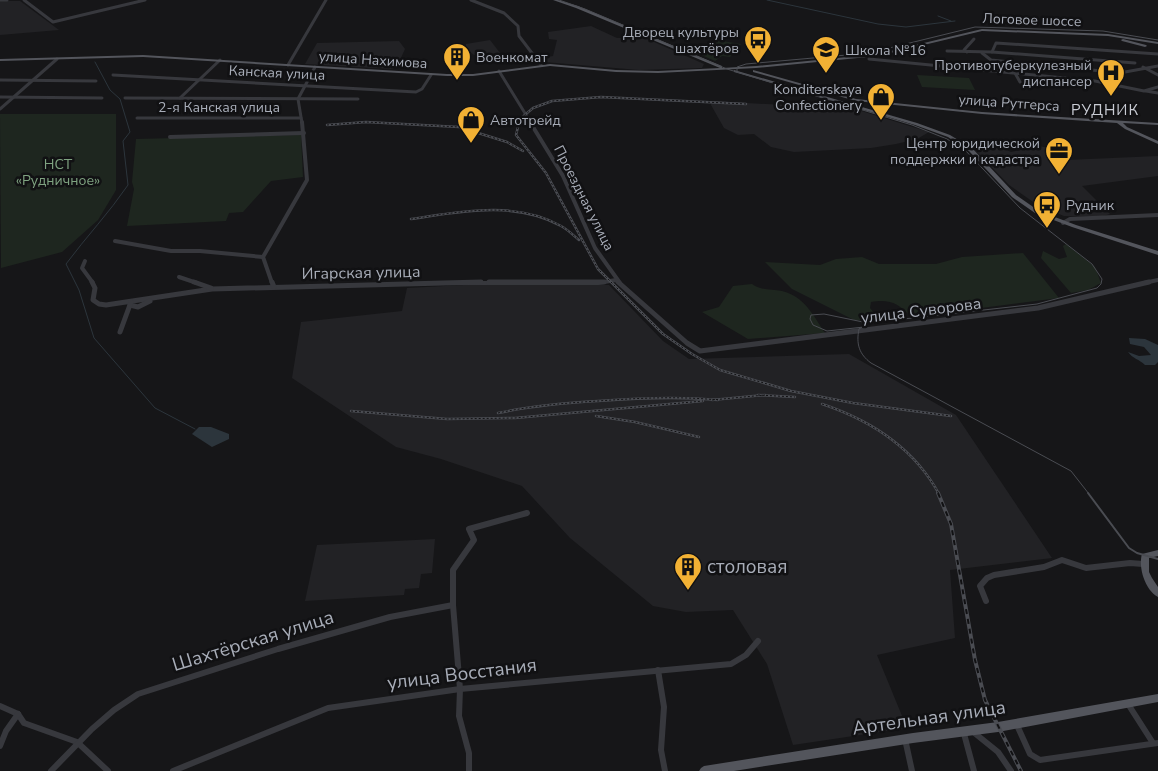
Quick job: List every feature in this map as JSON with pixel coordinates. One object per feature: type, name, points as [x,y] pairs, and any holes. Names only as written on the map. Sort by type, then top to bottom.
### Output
[{"type":"main road","points":[[555,0],[577,7],[716,66],[728,69]]},
{"type":"main road","points":[[565,0],[728,69]]},
{"type":"main road","name":"Логовое шоссе","points":[[741,68],[878,55],[978,30],[1123,37],[1158,43]]},
{"type":"main road","points":[[1123,37],[1128,42],[1158,48]]},
{"type":"main road","name":"улица Нахимова","points":[[0,60],[144,56],[431,75],[466,75],[542,65],[658,72],[741,68]]},
{"type":"main road","points":[[720,64],[741,68]]},
{"type":"main road","name":"улица Рутгерса","points":[[741,68],[850,101],[949,136],[971,150],[1022,203],[1045,216],[1158,253]]},
{"type":"main road","name":"улица Рутгерса","points":[[728,69],[850,101],[982,113],[1158,124]]},
{"type":"main road","points":[[1118,121],[1128,129],[1158,143]]},
{"type":"main road","points":[[1158,553],[1145,556],[1143,564],[1146,576],[1158,593]]},
{"type":"main road","name":"Артельная улица","points":[[704,771],[1016,723],[1158,698]]},
{"type":"street","points":[[0,0],[7,0]]},
{"type":"street","points":[[24,0],[52,22],[145,0]]},
{"type":"street","points":[[288,65],[326,0]]},
{"type":"street","points":[[471,0],[504,13],[518,26],[518,36],[542,65]]},
{"type":"street","points":[[967,52],[964,50],[974,39]]},
{"type":"street","points":[[992,52],[996,43],[1158,54]]},
{"type":"street","points":[[1068,47],[1076,58]]},
{"type":"street","points":[[947,51],[992,52],[1135,63]]},
{"type":"street","points":[[1125,52],[1135,63],[1158,75]]},
{"type":"street","points":[[982,53],[991,60],[1054,68],[1112,72],[1158,66]]},
{"type":"street","points":[[0,109],[57,59]]},
{"type":"street","points":[[869,59],[1095,82],[1158,94]]},
{"type":"street","points":[[180,98],[220,60]]},
{"type":"street","points":[[274,287],[263,257],[307,180],[304,133],[298,99],[315,67]]},
{"type":"street","name":"Проездная улица","points":[[499,71],[563,176],[595,248],[616,280],[687,343]]},
{"type":"street","points":[[1016,73],[1020,82]]},
{"type":"street","name":"Канская улица","points":[[112,75],[416,92],[422,88],[431,75]]},
{"type":"street","points":[[0,80],[96,81]]},
{"type":"street","points":[[1144,91],[1158,87]]},
{"type":"street","points":[[0,97],[102,98]]},
{"type":"street","points":[[125,98],[358,99]]},
{"type":"street","name":"2-я Канская улица","points":[[137,118],[302,118]]},
{"type":"street","points":[[170,137],[304,133]]},
{"type":"street","points":[[1063,223],[1070,219],[1158,215]]},
{"type":"street","points":[[115,241],[171,251],[200,251],[263,257]]},
{"type":"street","points":[[85,261],[82,268],[91,278],[95,287],[94,300],[99,304],[106,305],[131,303],[120,332]]},
{"type":"street","points":[[179,277],[212,289]]},
{"type":"street","name":"Игарская улица","points":[[131,303],[138,306],[157,298],[212,289],[483,282],[598,283],[616,280]]},
{"type":"street","name":"улица Суворова","points":[[687,343],[700,351],[707,351],[974,317],[1038,308],[1158,280]]},
{"type":"street","points":[[469,771],[469,753],[459,716],[460,690],[453,605],[453,570],[474,540],[469,530],[527,513]]},
{"type":"street","points":[[986,601],[980,586],[987,578],[994,575],[1044,567],[1062,560],[1086,568],[1130,563],[1143,564]]},
{"type":"street","name":"Шахтёрская улица","points":[[51,771],[77,742],[127,700],[150,689],[390,617],[453,605]]},
{"type":"street","name":"улица Восстания","points":[[173,771],[328,708],[460,690],[731,664],[746,655],[758,641]]},
{"type":"street","points":[[658,670],[664,707],[660,750],[665,771]]},
{"type":"street","points":[[1016,723],[1030,754],[1040,760],[1155,743],[1128,704]]},
{"type":"street","points":[[0,706],[18,714],[24,723],[77,742],[108,771]]},
{"type":"street","points":[[0,746],[6,731],[18,714]]},
{"type":"street","points":[[967,730],[974,771]]},
{"type":"street","points":[[967,730],[998,752],[1011,771]]},
{"type":"street","points":[[905,739],[912,771]]},
{"type":"shaded area","points":[[0,1],[20,1],[59,30],[0,35]]},
{"type":"shaded area","points":[[591,26],[617,38],[645,38],[704,64],[702,68],[639,70],[544,62],[542,58],[553,56],[557,40],[549,39],[548,32]]},
{"type":"shaded area","points":[[490,40],[500,53],[474,55],[466,48],[466,44]]},
{"type":"shaded area","points":[[399,41],[405,49],[399,62],[393,69],[305,64],[317,43]]},
{"type":"shaded area","points":[[712,101],[855,109],[929,132],[917,139],[871,148],[794,152],[771,147],[754,134],[738,135],[724,128],[711,105]]},
{"type":"shaded area","points":[[996,145],[1011,152],[1039,146],[1049,148],[1055,155],[1067,160],[1158,156],[1158,176],[1082,186],[1110,214],[1099,217],[1064,216],[1039,206],[1009,185],[973,148]]},
{"type":"shaded area","points":[[482,284],[609,285],[663,341],[689,359],[849,354],[956,415],[1052,558],[950,570],[955,638],[877,655],[907,728],[793,745],[767,664],[733,610],[686,612],[653,606],[570,538],[522,486],[441,459],[396,447],[292,378],[301,322],[402,311],[407,288]]},
{"type":"shaded area","points":[[1129,338],[1145,339],[1158,345],[1158,362],[1155,365],[1145,365],[1132,356],[1128,352],[1139,356],[1151,355],[1144,347],[1130,344]]},
{"type":"shaded area","points":[[199,427],[211,427],[229,434],[229,439],[212,447],[192,434]]},
{"type":"shaded area","points":[[435,539],[432,573],[421,574],[419,588],[405,589],[404,595],[305,601],[317,545]]},
{"type":"green space","points":[[717,40],[741,44],[730,57],[722,56],[715,61],[690,50]]},
{"type":"green space","points":[[917,75],[969,78],[975,90],[922,87]]},
{"type":"green space","name":"НСТ «Рудничное»","points":[[0,114],[116,114],[116,190],[98,220],[62,252],[1,268]]},
{"type":"green space","points":[[301,135],[303,177],[271,181],[243,212],[229,213],[226,221],[127,226],[134,189],[132,182],[136,139]]},
{"type":"green space","points":[[1066,244],[1095,267],[1101,283],[1088,290],[1071,293],[1041,258],[1043,251],[1059,259],[1067,257],[1063,246]]},
{"type":"green space","points":[[1023,253],[1059,298],[911,317],[902,308],[893,303],[883,301],[871,302],[870,308],[881,321],[854,320],[792,289],[765,262],[820,265],[836,259],[862,257],[879,264],[936,264],[962,257]]},
{"type":"green space","points":[[752,284],[763,289],[782,291],[803,302],[825,333],[748,339],[702,312],[719,307],[733,286]]},
{"type":"waterway","points":[[767,0],[878,24],[906,27],[955,21]]},
{"type":"waterway","points":[[938,16],[951,21]]},
{"type":"waterway","points":[[95,62],[110,90],[120,99],[130,132],[123,141],[128,185],[66,264],[79,290],[94,338],[155,408],[195,429]]},
{"type":"tram line","points":[[559,0],[585,9],[727,69],[912,125],[947,139],[965,150],[1020,208],[1092,264],[1102,279],[1101,284],[1097,288],[1037,304],[868,323]]},
{"type":"tram line","points":[[737,72],[737,67],[746,64],[869,53],[975,27],[1103,31],[1158,40]]},
{"type":"tram line","points":[[862,327],[827,331],[813,325],[810,319],[811,315],[824,314],[868,323]]},
{"type":"tram line","points":[[862,327],[868,323]]},
{"type":"tram line","points":[[862,327],[859,329],[859,348],[871,363],[1071,471],[1089,494]]},
{"type":"tram line","points":[[1088,493],[1129,548],[1137,553],[1158,559]]},
{"type":"railway","points":[[746,104],[601,97],[552,101],[533,108],[520,119],[516,135],[546,173],[598,269],[663,334],[692,354],[720,370],[791,391],[853,403],[951,416]]},
{"type":"railway","points":[[327,125],[366,122],[459,127],[507,142],[523,151]]},
{"type":"railway","points":[[411,219],[467,211],[487,210],[525,213],[543,218],[563,227],[579,240]]},
{"type":"railway","points":[[758,395],[762,395]]},
{"type":"railway","points":[[714,400],[762,395]]},
{"type":"railway","points":[[762,395],[795,397]]},
{"type":"railway","points":[[498,413],[548,405],[628,399],[714,400]]},
{"type":"railway","points":[[351,411],[447,419],[515,418],[703,401]]},
{"type":"railway","points":[[822,404],[857,418],[889,438],[917,463],[939,494]]},
{"type":"railway","points":[[596,416],[635,422],[699,437]]},
{"type":"railway","points":[[938,493],[951,524],[975,660],[985,700],[1021,771]]},
{"type":"place","name":"Дворец культуры шахтёров","points":[[758,64]]},
{"type":"place","name":"Школа №16","points":[[826,74]]},
{"type":"place","name":"Военкомат","points":[[457,81]]},
{"type":"place","name":"Противотуберкулезный диспансер","points":[[1111,97]]},
{"type":"place","name":"Konditerskaya Confectionery","points":[[881,121]]},
{"type":"place","name":"Автотрейд","points":[[471,144]]},
{"type":"place","name":"Центр юридической поддержки и кадастра","points":[[1059,175]]},
{"type":"place","name":"Рудник","points":[[1047,229]]},
{"type":"place","name":"столовая","points":[[688,591]]},
{"type":"district","name":"РУДНИК","points":[[1105,110]]}]
